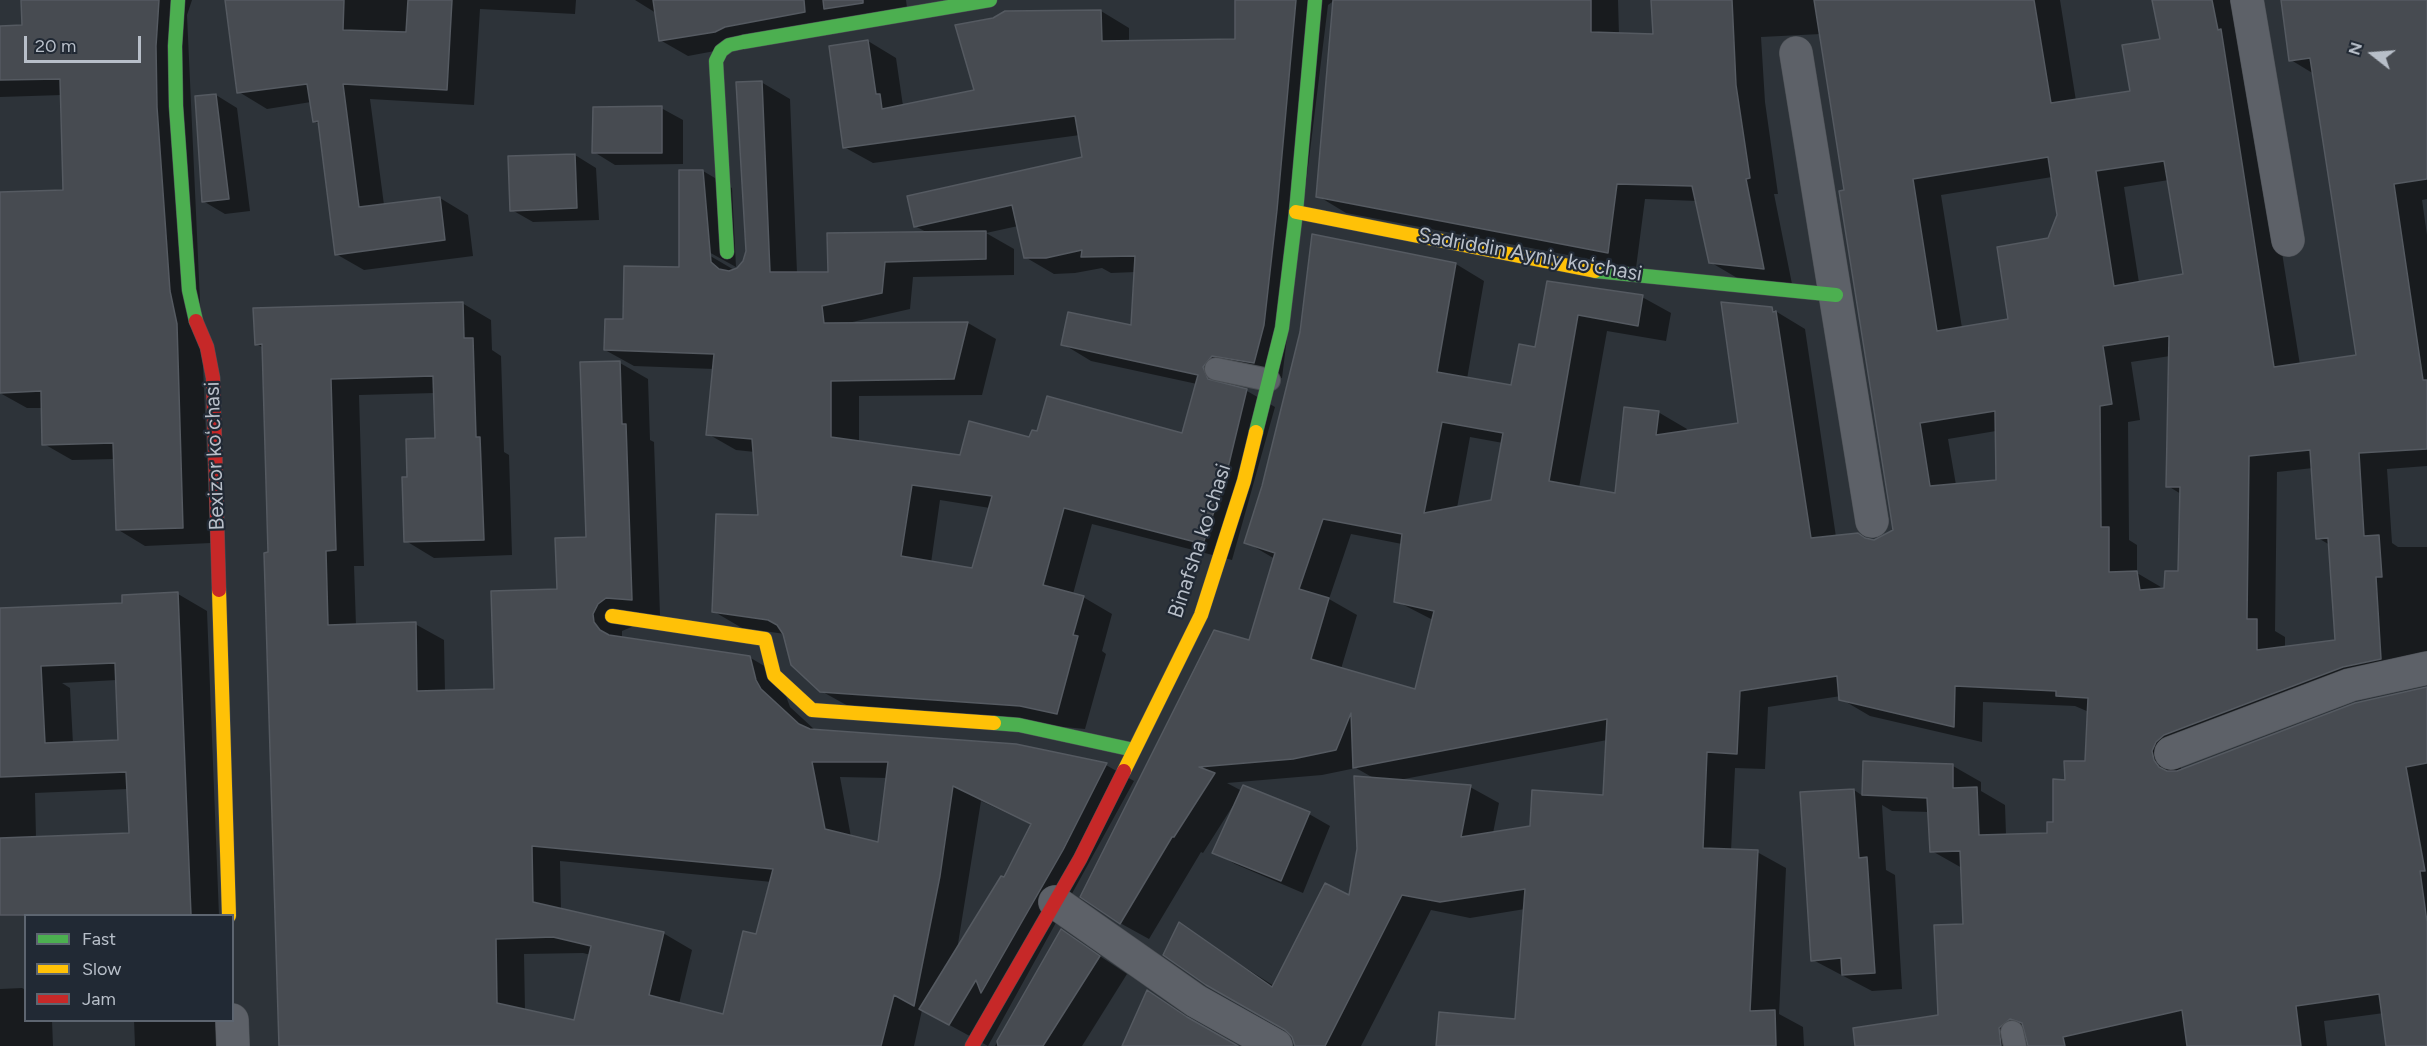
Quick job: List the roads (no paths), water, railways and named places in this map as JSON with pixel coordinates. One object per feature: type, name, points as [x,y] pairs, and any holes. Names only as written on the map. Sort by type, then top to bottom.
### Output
[{"type":"street","name":"Bexizor koʻchasi","points":[[178,0],[175,46],[176,106],[189,290],[193,314],[207,347],[213,378],[229,914]]},
{"type":"street","points":[[727,252],[716,61],[721,51],[729,45],[743,42],[990,0]]},
{"type":"street","name":"Binafsha koʻchasi","points":[[972,1046],[1055,902],[1201,615],[1244,481],[1282,328],[1296,212],[1315,0]]},
{"type":"street","points":[[2247,0],[2288,240]]},
{"type":"street","points":[[1796,53],[1872,521]]},
{"type":"street","name":"Sadriddin Ayniy koʻchasi","points":[[1296,212],[1590,270],[1836,295]]},
{"type":"street","points":[[612,616],[765,639],[774,675],[812,710],[1019,725],[1134,750]]},
{"type":"street","points":[[2171,753],[2350,685],[2427,668]]},
{"type":"street","points":[[1055,902],[1197,1001],[1276,1046]]},
{"type":"street","points":[[232,1022],[233,1046]]},
{"type":"lane","points":[[1216,369],[1269,380]]}]
